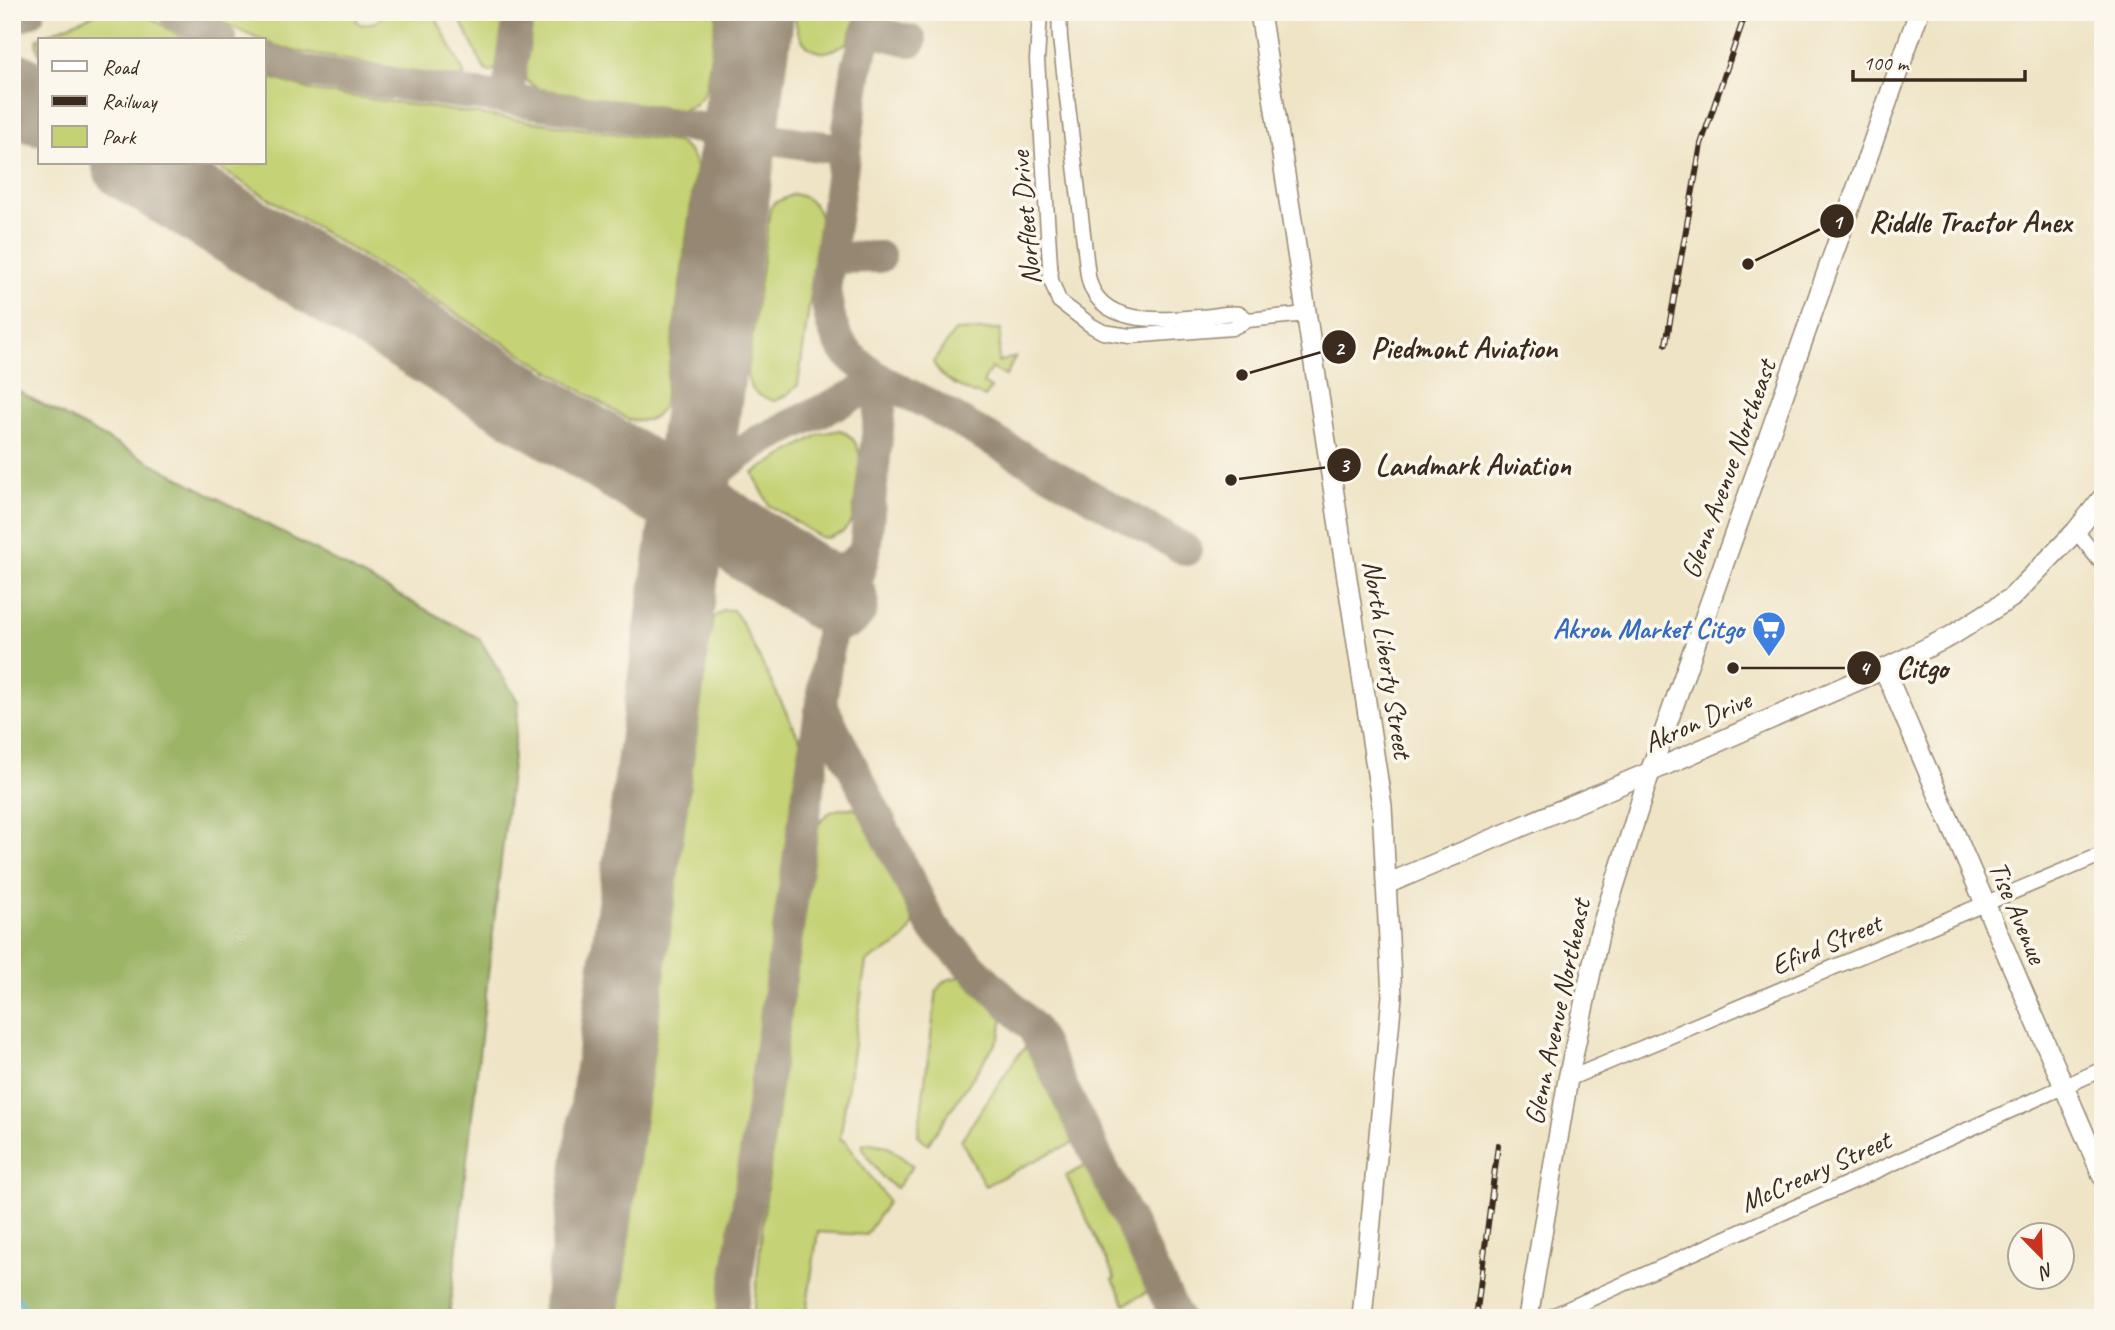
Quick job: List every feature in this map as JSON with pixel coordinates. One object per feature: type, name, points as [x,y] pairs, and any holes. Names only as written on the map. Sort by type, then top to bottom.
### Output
[{"type":"main road","name":"North Liberty Street","points":[[1261,12],[1382,806],[1392,996],[1362,1318]]},
{"type":"main road","name":"Glenn Avenue Northeast","points":[[1528,1318],[1568,1079],[1599,935],[1650,772],[1919,12]]},
{"type":"main road","name":"Akron Drive","points":[[1387,884],[1650,772],[1884,669],[1951,636],[2011,598],[2076,531],[2103,496]]},
{"type":"main road","name":"Tise Avenue","points":[[1884,669],[2103,1177]]},
{"type":"street","name":"Norfleet Drive","points":[[1040,12],[1037,60],[1051,280],[1059,301],[1103,332],[1130,336],[1232,328],[1248,320],[1307,314]]},
{"type":"street","name":"Norfleet Drive","points":[[1059,12],[1088,276],[1093,292],[1102,303],[1122,315],[1145,319],[1172,319],[1239,314],[1248,320]]},
{"type":"street","points":[[2076,531],[2103,565]]},
{"type":"street","name":"Efird Street","points":[[1568,1079],[2103,854]]},
{"type":"street","name":"McCreary Street","points":[[1548,1318],[2103,1069]]},
{"type":"green space","points":[[100,12],[142,12],[183,38],[38,38]]},
{"type":"green space","points":[[202,12],[360,12],[356,20],[361,25],[376,22],[387,12],[433,12],[465,75],[457,79],[294,51],[266,42],[266,38],[256,38]]},
{"type":"green space","points":[[456,12],[510,12],[501,65],[490,72],[485,70]]},
{"type":"green space","points":[[529,12],[717,12],[706,88],[696,103],[680,110],[540,89],[526,79],[522,68]]},
{"type":"green space","points":[[796,12],[858,12],[847,43],[834,50],[818,52],[802,40]]},
{"type":"green space","points":[[266,77],[314,91],[677,142],[684,147],[692,155],[696,167],[664,402],[659,413],[651,419],[629,420],[213,164],[266,164]]},
{"type":"green space","points":[[794,194],[813,204],[821,223],[798,385],[787,395],[774,401],[754,392],[747,373],[770,209],[774,203]]},
{"type":"green space","points":[[1001,329],[998,362],[1015,357],[1006,376],[991,368],[983,383],[991,388],[985,397],[950,381],[936,368],[933,362],[955,331]]},
{"type":"green space","points":[[12,388],[479,638],[519,703],[449,1318],[12,1318]]},
{"type":"green space","points":[[840,430],[855,442],[860,459],[852,521],[843,532],[828,538],[820,537],[769,505],[753,473],[820,434]]},
{"type":"green space","points":[[724,610],[733,610],[741,621],[802,744],[722,1318],[618,1318],[708,649],[714,617]]},
{"type":"green space","points":[[852,808],[862,813],[871,824],[914,908],[914,920],[906,936],[893,948],[866,962],[840,1139],[845,1141],[888,1201],[866,1235],[818,1232],[805,1318],[753,1318],[763,1220],[815,835],[820,822],[828,814],[838,809]]},
{"type":"green space","points":[[961,977],[969,980],[1003,1016],[1000,1037],[928,1144],[918,1135],[937,990],[947,980]]},
{"type":"green space","points":[[1031,1047],[1075,1135],[1072,1144],[985,1186],[961,1140],[1018,1055],[1025,1048]]},
{"type":"green space","points":[[869,1143],[887,1146],[913,1166],[896,1188],[883,1178],[862,1148],[862,1145]]},
{"type":"green space","points":[[1090,1163],[1151,1290],[1125,1304],[1066,1176]]},
{"type":"waterway","points":[[12,1291],[35,1318]]},
{"type":"taxiway","points":[[12,19],[29,12]]},
{"type":"taxiway","points":[[174,12],[218,38]]},
{"type":"taxiway","points":[[507,99],[519,12]]},
{"type":"taxiway","points":[[731,1318],[832,620],[859,574],[865,550],[883,381],[857,362],[840,344],[831,321],[825,289],[857,68],[873,12]]},
{"type":"taxiway","points":[[867,30],[911,41]]},
{"type":"taxiway","points":[[266,60],[303,71],[346,78],[507,99],[845,150]]},
{"type":"taxiway","points":[[829,258],[880,257]]},
{"type":"taxiway","points":[[690,505],[713,474],[757,442],[883,381],[1186,550]]},
{"type":"taxiway","points":[[608,456],[659,470],[694,471],[728,457]]},
{"type":"taxiway","points":[[792,572],[814,574],[841,570],[865,550]]},
{"type":"taxiway","points":[[821,704],[933,928],[1033,1028],[1177,1318]]},
{"type":"runway","points":[[580,1318],[756,12]]},
{"type":"runway","points":[[12,90],[38,106]]},
{"type":"runway","points":[[132,164],[690,505],[840,602]]},
{"type":"railway","points":[[1666,344],[1701,144],[1746,12]]},
{"type":"railway","points":[[1476,1318],[1498,1145]]},
{"type":"place","name":"Riddle Tractor Anex","points":[[1748,264]]},
{"type":"place","name":"Piedmont Aviation","points":[[1242,375]]},
{"type":"place","name":"Landmark Aviation","points":[[1231,480]]},
{"type":"place","name":"Akron Market Citgo","points":[[1769,658]]},
{"type":"place","name":"Citgo","points":[[1733,668]]}]
